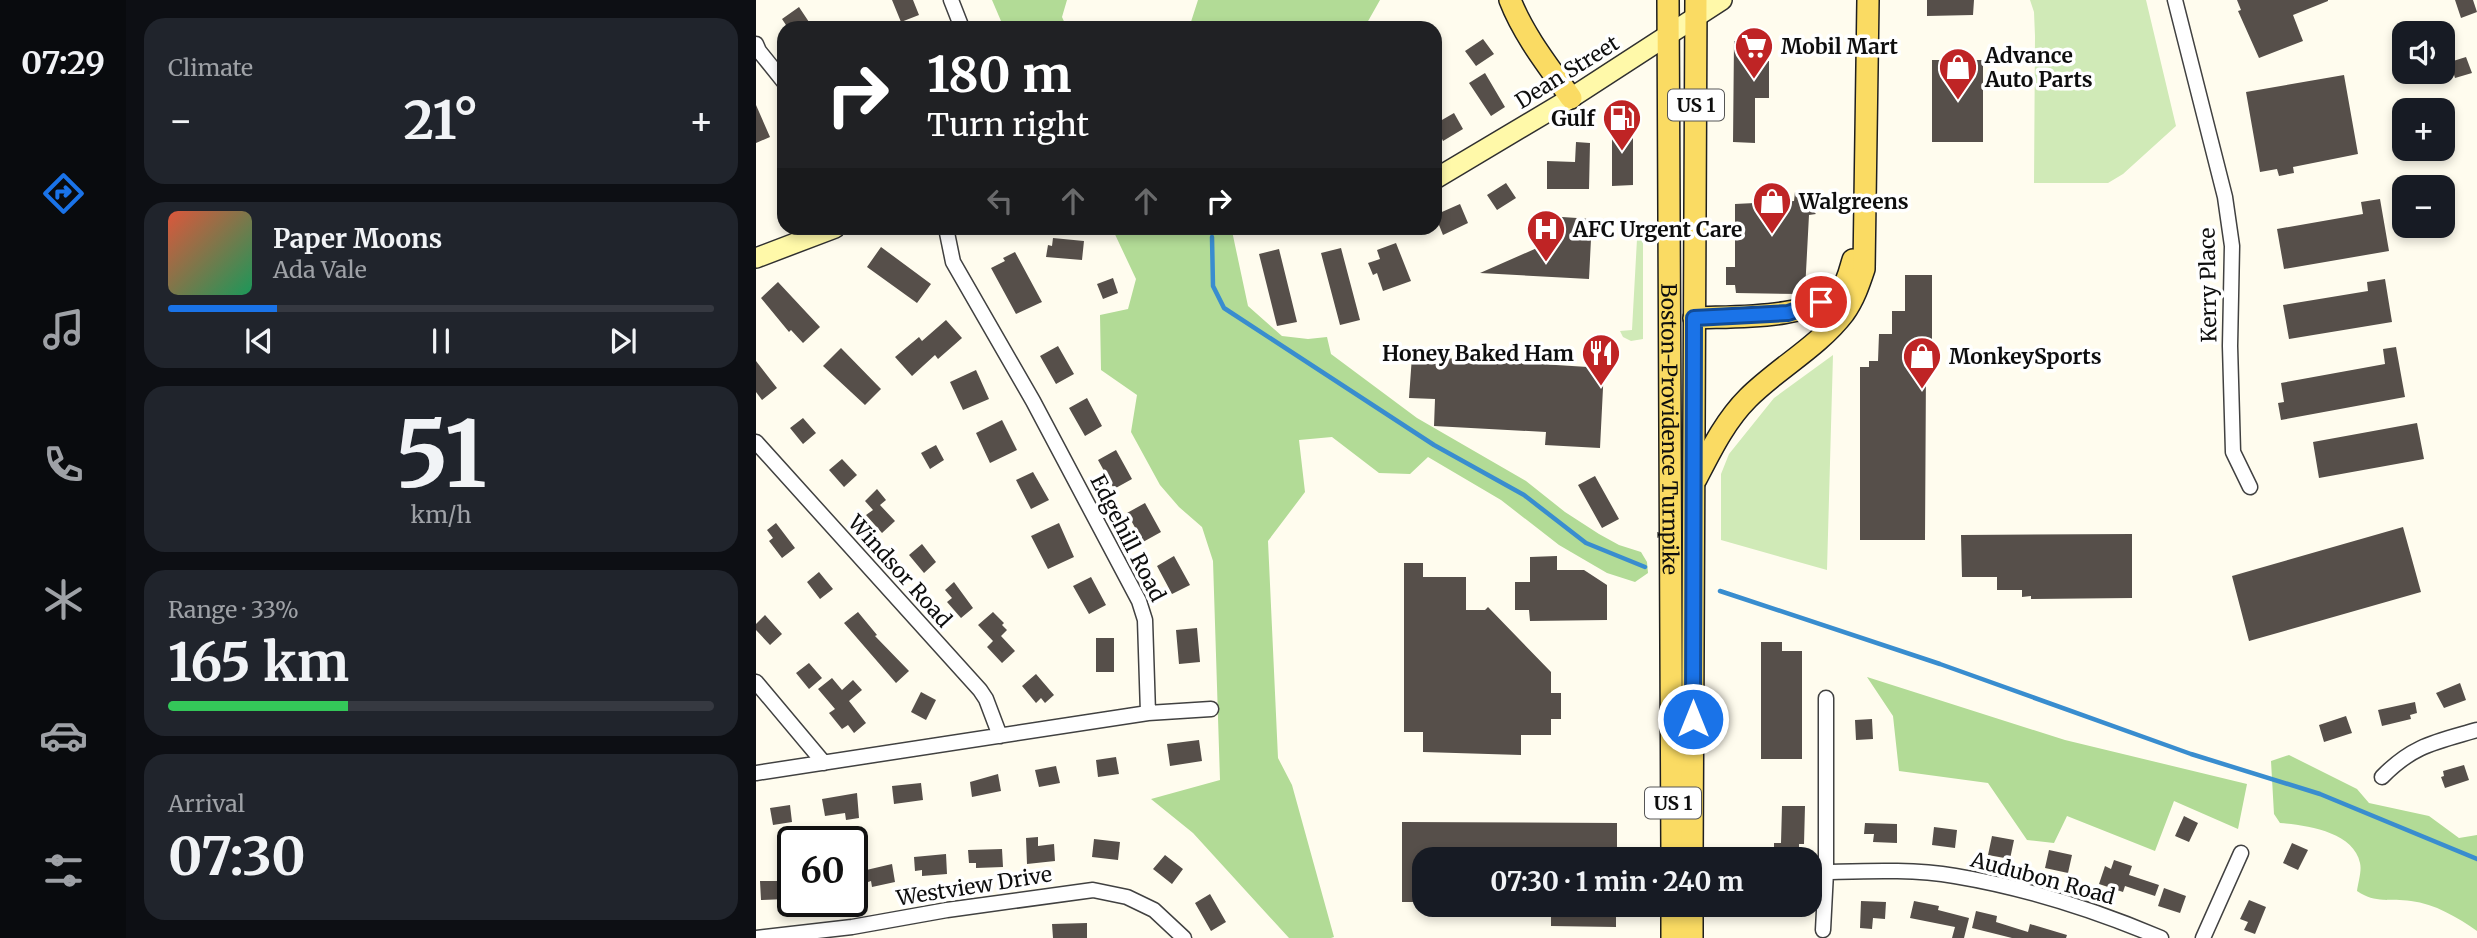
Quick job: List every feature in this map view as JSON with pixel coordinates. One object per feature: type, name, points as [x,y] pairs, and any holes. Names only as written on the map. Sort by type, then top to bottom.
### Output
[{"type":"main road","points":[[1510,0],[1539,52],[1571,98]]},
{"type":"main road","name":"Boston-Providence Turnpike","points":[[1668,0],[1672,847]]},
{"type":"main road","name":"Dean Street","points":[[1442,175],[1571,98],[1667,35],[1697,8],[1722,0]]},
{"type":"main road","points":[[1855,0],[1867,33]]},
{"type":"main road","points":[[1693,484],[1730,418],[1770,377],[1813,343],[1844,313],[1855,294],[1864,269],[1868,0]]},
{"type":"main road","name":"Boston-Providence Turnpike","points":[[1692,847],[1697,8]]},
{"type":"main road","points":[[1694,318],[1788,313],[1821,302],[1841,289],[1849,274],[1865,206]]},
{"type":"main road","points":[[756,258],[817,235]]},
{"type":"main road","points":[[1672,917],[1672,938]]},
{"type":"main road","points":[[1692,917],[1692,938]]},
{"type":"street","points":[[951,0],[959,21]]},
{"type":"street","name":"Kerry Place","points":[[2175,0],[2225,197],[2232,246],[2230,358],[2233,452],[2249,487]]},
{"type":"street","points":[[756,44],[777,73]]},
{"type":"street","name":"Edgehill Road","points":[[947,235],[953,262],[1033,401],[1139,601],[1145,620],[1149,713]]},
{"type":"street","name":"Windsor Road","points":[[756,442],[980,690],[1000,736]]},
{"type":"street","points":[[756,682],[824,763]]},
{"type":"street","points":[[1823,930],[1826,872],[1826,698]]},
{"type":"street","points":[[756,773],[1149,713],[1211,709]]},
{"type":"street","points":[[2382,777],[2400,758],[2427,745],[2477,730]]},
{"type":"street","points":[[2203,938],[2241,853]]},
{"type":"street","name":"Audubon Road","points":[[1826,872],[1885,871],[1953,876],[2031,892],[2113,918],[2161,938]]},
{"type":"street","name":"Westview Drive","points":[[756,938],[853,933],[947,910],[1093,890],[1127,897],[1154,910],[1184,938]]},
{"type":"green space","points":[[992,0],[1067,0],[1062,17],[1064,21],[1001,21]]},
{"type":"green space","points":[[1198,0],[1380,0],[1368,21],[1191,21]]},
{"type":"green space","points":[[2030,0],[2146,0],[2176,126],[2123,174],[2108,183],[2034,183],[2035,36],[2034,12]]},
{"type":"green space","points":[[1638,221],[1643,225],[1643,339],[1631,341],[1623,337],[1620,331],[1632,330]]},
{"type":"green space","points":[[1115,235],[1233,235],[1248,306],[1282,336],[1308,339],[1327,337],[1331,354],[1417,418],[1526,481],[1565,512],[1599,534],[1619,545],[1641,552],[1647,562],[1648,573],[1635,582],[1607,573],[1559,545],[1501,500],[1428,457],[1410,474],[1379,473],[1332,437],[1299,440],[1305,492],[1268,541],[1278,758],[1292,785],[1334,937],[1331,938],[1289,938],[1193,833],[1151,799],[1220,780],[1213,561],[1202,527],[1179,507],[1160,485],[1131,432],[1137,395],[1101,370],[1100,315],[1128,309],[1136,279]]},
{"type":"green space","points":[[1833,355],[1827,570],[1721,540],[1721,474],[1729,454],[1774,398]]},
{"type":"green space","points":[[1867,677],[2065,740],[2247,784],[2238,829],[2174,801],[2155,851],[2067,816],[2054,843],[2027,840],[1988,783],[1899,771],[1893,716]]},
{"type":"green space","points":[[2289,755],[2357,789],[2369,803],[2429,816],[2459,838],[2477,835],[2477,931],[2454,916],[2429,905],[2364,895],[2357,891],[2360,863],[2349,844],[2315,828],[2280,823],[2274,814],[2271,761]]},
{"type":"building","points":[[892,0],[913,0],[919,15],[901,21]]},
{"type":"building","points":[[1927,0],[1974,0],[1973,15],[1927,16]]},
{"type":"building","points":[[2237,0],[2328,1],[2293,15],[2303,41],[2259,58],[2238,11],[2241,10]]},
{"type":"building","points":[[2455,0],[2473,0],[2477,12],[2461,18]]},
{"type":"building","points":[[799,7],[808,21],[783,21],[782,19]]},
{"type":"building","points":[[1483,39],[1494,54],[1476,66],[1465,51]]},
{"type":"building","points":[[1734,41],[1756,41],[1755,61],[1769,61],[1769,98],[1755,98],[1755,143],[1733,142]]},
{"type":"building","points":[[2466,57],[2472,73],[2455,78],[2455,60]]},
{"type":"building","name":"Advance Auto Parts","points":[[1932,60],[1983,60],[1983,142],[1932,142]]},
{"type":"building","points":[[1485,73],[1505,107],[1491,116],[1469,83]]},
{"type":"building","points":[[2344,75],[2358,154],[2293,167],[2294,173],[2279,176],[2277,169],[2260,172],[2246,92]]},
{"type":"building","points":[[756,105],[770,137],[756,143]]},
{"type":"building","points":[[1454,113],[1463,129],[1443,141],[1442,120]]},
{"type":"building","name":"Gulf","points":[[1612,119],[1633,119],[1633,185],[1612,186]]},
{"type":"building","points":[[1576,142],[1590,143],[1589,189],[1547,189],[1547,161],[1575,162]]},
{"type":"building","points":[[1506,183],[1516,198],[1497,210],[1487,195]]},
{"type":"building","name":"Walgreens","points":[[1795,192],[1816,214],[1809,215],[1805,291],[1800,294],[1736,293],[1735,285],[1726,285],[1726,267],[1735,267],[1735,204],[1794,201]]},
{"type":"building","points":[[2380,199],[2389,251],[2284,269],[2277,229],[2363,214],[2361,202]]},
{"type":"building","points":[[1460,204],[1468,223],[1443,235],[1442,212]]},
{"type":"building","name":"AFC Urgent Care","points":[[1547,216],[1592,219],[1589,279],[1480,273],[1546,244]]},
{"type":"building","points":[[1053,238],[1084,241],[1082,260],[1046,257],[1048,245],[1052,246]]},
{"type":"building","points":[[1396,243],[1411,281],[1383,291],[1377,273],[1373,275],[1368,263],[1380,259],[1377,250]]},
{"type":"building","points":[[881,247],[931,284],[917,303],[867,267]]},
{"type":"building","points":[[1341,248],[1360,320],[1340,325],[1321,253]]},
{"type":"building","points":[[1279,249],[1297,322],[1277,326],[1259,254]]},
{"type":"building","points":[[1015,252],[1042,302],[1016,314],[991,268]]},
{"type":"building","points":[[1905,275],[1932,275],[1932,368],[1926,368],[1925,540],[1860,540],[1860,367],[1869,367],[1869,361],[1878,361],[1879,334],[1892,334],[1892,311],[1905,311]]},
{"type":"building","points":[[1113,278],[1118,293],[1103,299],[1097,284]]},
{"type":"building","points":[[2385,279],[2392,322],[2289,339],[2283,305],[2368,291],[2367,282]]},
{"type":"building","points":[[778,282],[820,327],[803,343],[791,330],[789,332],[761,298]]},
{"type":"building","points":[[946,320],[962,338],[938,359],[935,355],[912,376],[895,357],[919,337],[922,341]]},
{"type":"building","points":[[1058,346],[1074,374],[1056,384],[1040,356]]},
{"type":"building","points":[[2396,347],[2405,397],[2281,420],[2278,403],[2284,402],[2281,383],[2385,364],[2383,349]]},
{"type":"building","points":[[841,348],[881,389],[865,405],[823,366]]},
{"type":"building","points":[[1412,356],[1604,368],[1600,448],[1545,445],[1546,432],[1434,426],[1435,399],[1409,398]]},
{"type":"building","points":[[756,361],[777,388],[762,400],[756,392]]},
{"type":"building","points":[[976,370],[989,399],[963,410],[950,382]]},
{"type":"building","points":[[1087,398],[1102,426],[1085,436],[1069,408]]},
{"type":"building","points":[[803,418],[816,433],[803,444],[790,428]]},
{"type":"building","points":[[1002,420],[1017,450],[990,463],[976,433]]},
{"type":"building","points":[[2417,423],[2424,459],[2319,478],[2313,442]]},
{"type":"building","points":[[936,445],[944,460],[930,469],[921,453]]},
{"type":"building","points":[[1116,450],[1132,479],[1114,489],[1098,460]]},
{"type":"building","points":[[842,459],[857,475],[844,487],[829,470]]},
{"type":"building","points":[[1033,472],[1049,500],[1031,509],[1016,480]]},
{"type":"building","points":[[1595,476],[1619,519],[1602,528],[1578,485]]},
{"type":"building","points":[[877,489],[886,500],[880,505],[895,521],[882,533],[866,515],[873,510],[865,501]]},
{"type":"building","points":[[1145,503],[1161,532],[1143,542],[1127,513]]},
{"type":"building","points":[[776,523],[795,548],[782,558],[769,541],[773,538],[767,530]]},
{"type":"building","points":[[1059,523],[1074,557],[1048,569],[1031,536]]},
{"type":"building","points":[[2403,527],[2421,592],[2249,641],[2232,576]]},
{"type":"building","points":[[2132,534],[2132,598],[2031,599],[2031,596],[2022,597],[2022,590],[1997,590],[1997,577],[1962,577],[1961,535]]},
{"type":"building","points":[[922,544],[936,562],[924,573],[909,555]]},
{"type":"building","points":[[1174,556],[1190,585],[1172,594],[1157,566]]},
{"type":"building","points":[[1557,556],[1557,570],[1584,570],[1607,585],[1607,620],[1530,621],[1529,610],[1515,610],[1515,582],[1530,582],[1530,557]]},
{"type":"building","points":[[1404,563],[1423,563],[1423,577],[1466,577],[1466,610],[1485,610],[1488,607],[1551,672],[1551,693],[1561,693],[1561,719],[1551,719],[1551,735],[1521,735],[1521,755],[1423,752],[1423,732],[1404,732]]},
{"type":"building","points":[[819,572],[833,589],[820,599],[807,582]]},
{"type":"building","points":[[1091,577],[1106,605],[1089,614],[1073,586]]},
{"type":"building","points":[[954,582],[973,608],[961,618],[947,602],[952,598],[945,590]]},
{"type":"building","points":[[858,612],[877,635],[875,636],[909,671],[896,683],[844,623]]},
{"type":"building","points":[[993,612],[1007,630],[1001,636],[1015,651],[1002,663],[987,647],[993,641],[978,625]]},
{"type":"building","points":[[765,615],[782,634],[770,645],[756,630],[756,624]]},
{"type":"building","points":[[1197,628],[1200,662],[1179,664],[1176,630]]},
{"type":"building","points":[[1096,638],[1114,638],[1114,672],[1096,672]]},
{"type":"building","points":[[1761,642],[1782,642],[1782,651],[1802,651],[1802,759],[1761,759]]},
{"type":"building","points":[[809,663],[822,678],[809,689],[796,673]]},
{"type":"building","points":[[1036,674],[1054,695],[1045,703],[1041,698],[1036,703],[1022,686]]},
{"type":"building","points":[[832,678],[842,690],[853,680],[862,690],[849,701],[866,723],[854,733],[848,725],[842,729],[829,713],[835,709],[818,689]]},
{"type":"building","points":[[2460,683],[2466,700],[2444,708],[2436,693]]},
{"type":"building","points":[[921,692],[936,700],[926,720],[911,712]]},
{"type":"building","points":[[2415,702],[2417,713],[2410,715],[2411,719],[2382,726],[2378,710]]},
{"type":"building","points":[[2346,716],[2352,733],[2324,742],[2319,725]]},
{"type":"building","points":[[1872,719],[1873,739],[1856,740],[1855,720]]},
{"type":"building","points":[[1199,740],[1202,761],[1170,766],[1167,744]]},
{"type":"building","points":[[1116,757],[1119,774],[1098,777],[1096,760]]},
{"type":"building","points":[[2464,765],[2469,780],[2445,788],[2441,777],[2444,776],[2443,771]]},
{"type":"building","points":[[1056,766],[1060,783],[1039,787],[1035,770]]},
{"type":"building","points":[[998,774],[1001,791],[972,797],[970,782]]},
{"type":"building","points":[[921,783],[923,800],[894,804],[892,786]]},
{"type":"building","points":[[857,793],[859,818],[846,820],[845,813],[825,816],[822,799]]},
{"type":"building","points":[[790,805],[792,822],[773,825],[770,808]]},
{"type":"building","points":[[1782,806],[1805,806],[1804,844],[1799,844],[1799,847],[1774,847],[1774,843],[1781,843]]},
{"type":"building","points":[[2184,816],[2198,823],[2189,842],[2175,836]]},
{"type":"building","points":[[1402,822],[1617,823],[1617,847],[1412,847],[1412,902],[1402,902]]},
{"type":"building","points":[[1865,823],[1897,824],[1897,843],[1873,842],[1874,834],[1864,834]]},
{"type":"building","points":[[1934,827],[1957,830],[1955,848],[1932,845]]},
{"type":"building","points":[[1992,836],[2014,840],[2010,859],[1988,855]]},
{"type":"building","points":[[1038,837],[1038,846],[1054,844],[1055,861],[1027,864],[1026,838]]},
{"type":"building","points":[[1094,839],[1120,842],[1118,860],[1092,857]]},
{"type":"building","points":[[2292,843],[2308,850],[2298,870],[2283,863]]},
{"type":"building","points":[[1002,849],[1003,867],[976,868],[976,863],[969,863],[968,850]]},
{"type":"building","points":[[2049,850],[2072,855],[2068,873],[2045,868]]},
{"type":"building","points":[[946,854],[947,874],[922,876],[922,870],[915,871],[914,857]]},
{"type":"building","points":[[1165,855],[1183,869],[1172,884],[1153,869]]},
{"type":"building","points":[[2114,860],[2132,866],[2129,875],[2159,885],[2155,896],[2125,886],[2123,892],[2099,884],[2105,866],[2111,869]]},
{"type":"building","points":[[892,864],[895,882],[872,887],[871,881],[868,882],[868,870]]},
{"type":"building","points":[[760,881],[777,881],[777,899],[761,900]]},
{"type":"building","points":[[2164,888],[2186,896],[2180,913],[2158,906]]},
{"type":"building","points":[[1210,894],[1226,922],[1211,931],[1195,903]]},
{"type":"building","points":[[2249,900],[2266,907],[2255,934],[2244,930],[2248,922],[2240,919]]},
{"type":"building","points":[[1861,901],[1886,902],[1885,919],[1873,918],[1872,929],[1860,928]]},
{"type":"building","points":[[1914,901],[1939,906],[1938,910],[1969,918],[1964,938],[1952,938],[1955,927],[1910,918]]},
{"type":"building","points":[[1976,911],[1997,916],[1996,922],[2028,932],[2030,924],[2067,935],[2066,938],[2012,938],[1972,928]]},
{"type":"building","points":[[1551,917],[1616,917],[1616,927],[1551,926]]},
{"type":"building","points":[[1087,923],[1087,938],[1053,938],[1052,924]]},
{"type":"waterway","points":[[1212,237],[1213,286],[1224,308],[1434,445],[1524,495],[1586,543],[1645,567]]},
{"type":"waterway","points":[[1720,591],[1940,664],[2191,754],[2320,794],[2477,859]]},
{"type":"place","name":"Mobil Mart","points":[[1754,80]]},
{"type":"place","name":"Advance Auto Parts","points":[[1958,101]]},
{"type":"place","name":"Gulf","points":[[1622,152]]},
{"type":"place","name":"Walgreens","points":[[1772,235]]},
{"type":"place","name":"AFC Urgent Care","points":[[1546,263]]},
{"type":"place","name":"Honey Baked Ham","points":[[1601,387]]},
{"type":"place","name":"MonkeySports","points":[[1922,390]]},
{"type":"route","points":[[1693,719],[1694,318],[1788,313],[1821,302]]}]
